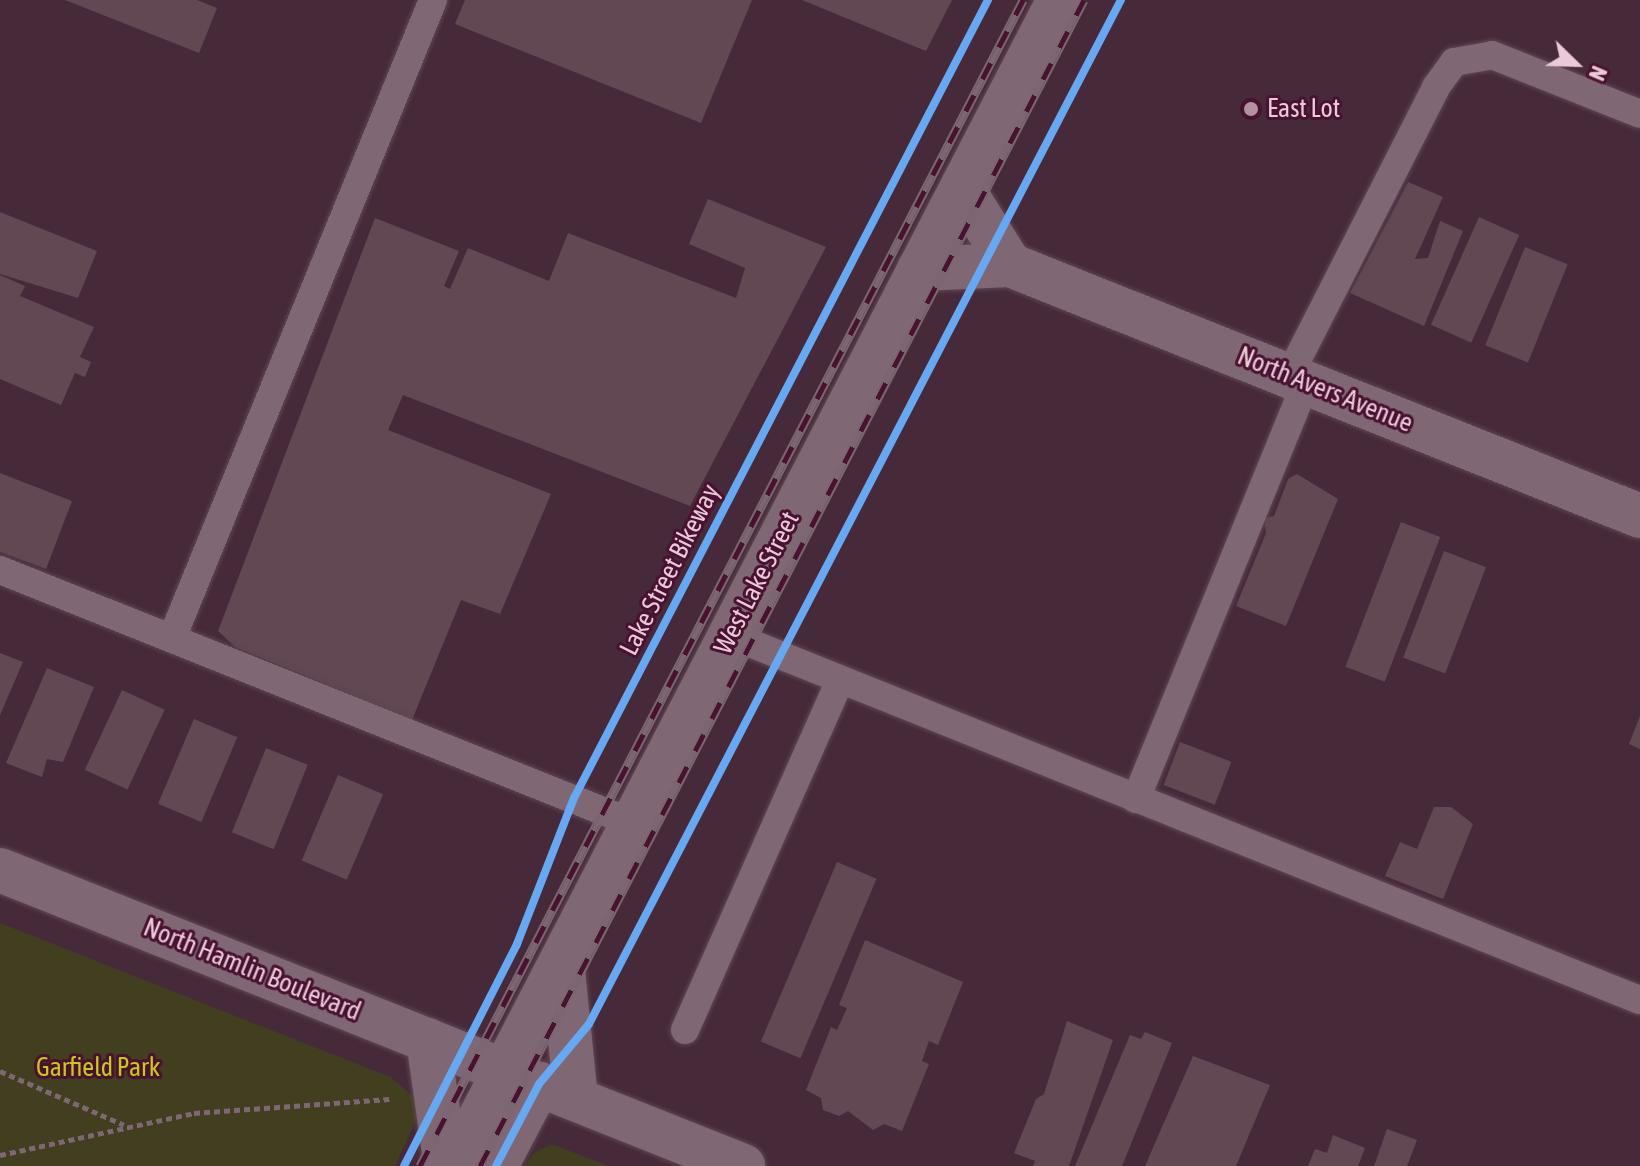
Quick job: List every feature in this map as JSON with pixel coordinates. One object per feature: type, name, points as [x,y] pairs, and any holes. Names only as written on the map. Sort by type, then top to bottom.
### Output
[{"type":"main road","name":"West Lake Street","points":[[455,1166],[540,1085],[562,961],[1059,0]]},
{"type":"main road","points":[[962,188],[1010,265]]},
{"type":"main road","name":"North Avers Avenue","points":[[919,269],[1010,265],[1640,516]]},
{"type":"main road","name":"North Hamlin Boulevard","points":[[0,870],[743,1166]]},
{"type":"main road","points":[[496,1166],[540,1085],[562,961]]},
{"type":"main road","points":[[428,1040],[446,1166]]},
{"type":"lane","points":[[172,638],[433,0]]},
{"type":"lane","points":[[1136,799],[1298,379],[1436,87],[1454,62],[1492,55],[1640,114]]},
{"type":"lane","points":[[0,570],[633,823]]},
{"type":"lane","points":[[730,635],[1640,1000]]},
{"type":"lane","points":[[685,1030],[840,680]]},
{"type":"path","points":[[0,1071],[125,1125]]},
{"type":"path","points":[[0,1155],[125,1125],[194,1113],[398,1098]]},
{"type":"green space","name":"Garfield Park","points":[[0,923],[390,1077],[417,1099],[417,1118],[395,1166],[0,1166]]},
{"type":"green space","points":[[552,1144],[608,1166],[524,1166],[535,1152]]},
{"type":"building","points":[[65,0],[197,0],[217,8],[199,53]]},
{"type":"building","points":[[465,0],[752,0],[701,123],[455,24]]},
{"type":"building","points":[[802,0],[952,0],[926,51]]},
{"type":"building","points":[[1408,182],[1443,197],[1415,259],[1428,258],[1440,221],[1463,231],[1424,326],[1350,293]]},
{"type":"building","points":[[708,199],[826,247],[690,506],[403,395],[388,430],[551,494],[500,614],[461,600],[412,720],[235,647],[218,631],[375,218],[459,251],[444,286],[450,289],[468,248],[549,281],[568,233],[736,298],[745,268],[689,244]]},
{"type":"building","points":[[0,212],[97,251],[78,298],[0,274]]},
{"type":"building","points":[[1479,217],[1519,235],[1471,343],[1431,325]]},
{"type":"building","points":[[1525,247],[1568,264],[1528,363],[1485,345]]},
{"type":"building","points":[[0,275],[25,286],[20,296],[94,327],[80,357],[91,362],[85,377],[75,373],[61,405],[0,379]]},
{"type":"building","points":[[0,473],[72,501],[46,569],[0,552]]},
{"type":"building","points":[[1297,474],[1338,499],[1286,626],[1236,606],[1266,533],[1264,518],[1274,516],[1288,479]]},
{"type":"building","points":[[1401,522],[1440,537],[1385,682],[1345,667]]},
{"type":"building","points":[[1444,551],[1486,567],[1445,674],[1403,657]]},
{"type":"building","points":[[0,653],[23,662],[0,715]]},
{"type":"building","points":[[47,668],[94,687],[63,762],[47,759],[42,777],[6,763]]},
{"type":"building","points":[[122,690],[165,710],[127,790],[85,770]]},
{"type":"building","points":[[1640,716],[1640,749],[1629,744]]},
{"type":"building","points":[[194,719],[237,737],[201,822],[158,804]]},
{"type":"building","points":[[1180,742],[1231,762],[1215,805],[1164,785]]},
{"type":"building","points":[[266,748],[308,765],[274,849],[232,832]]},
{"type":"building","points":[[338,775],[383,794],[347,880],[302,861]]},
{"type":"building","points":[[1434,807],[1451,807],[1473,824],[1443,899],[1385,876],[1400,842],[1417,849]]},
{"type":"building","points":[[837,862],[877,879],[800,1058],[761,1041]]},
{"type":"building","points":[[865,940],[963,982],[938,1045],[929,1041],[922,1061],[929,1064],[902,1131],[884,1124],[873,1130],[848,1111],[839,1116],[823,1110],[821,1098],[806,1090],[831,1027],[837,1030],[847,1008],[839,1005]]},
{"type":"building","points":[[1067,1021],[1113,1040],[1069,1166],[1033,1166],[1035,1161],[1014,1153],[1036,1099],[1044,1094]]},
{"type":"building","points":[[1145,1032],[1172,1043],[1122,1166],[1075,1166],[1130,1035],[1141,1039]]},
{"type":"building","points":[[1193,1056],[1270,1085],[1236,1166],[1145,1166]]},
{"type":"building","points":[[1387,1129],[1417,1140],[1407,1166],[1374,1166]]},
{"type":"building","points":[[1333,1135],[1365,1148],[1358,1166],[1308,1166],[1315,1149],[1327,1153]]},
{"type":"railway","points":[[420,1166],[1023,0]]},
{"type":"railway","points":[[480,1166],[1084,0]]},
{"type":"cycle path","name":"Lake Street Bikeway","points":[[404,1166],[517,944],[574,798],[988,0]]},
{"type":"cycle path","points":[[496,1166],[539,1084],[589,1024],[1121,0]]},
{"type":"place","name":"East Lot","points":[[1251,109]]}]
